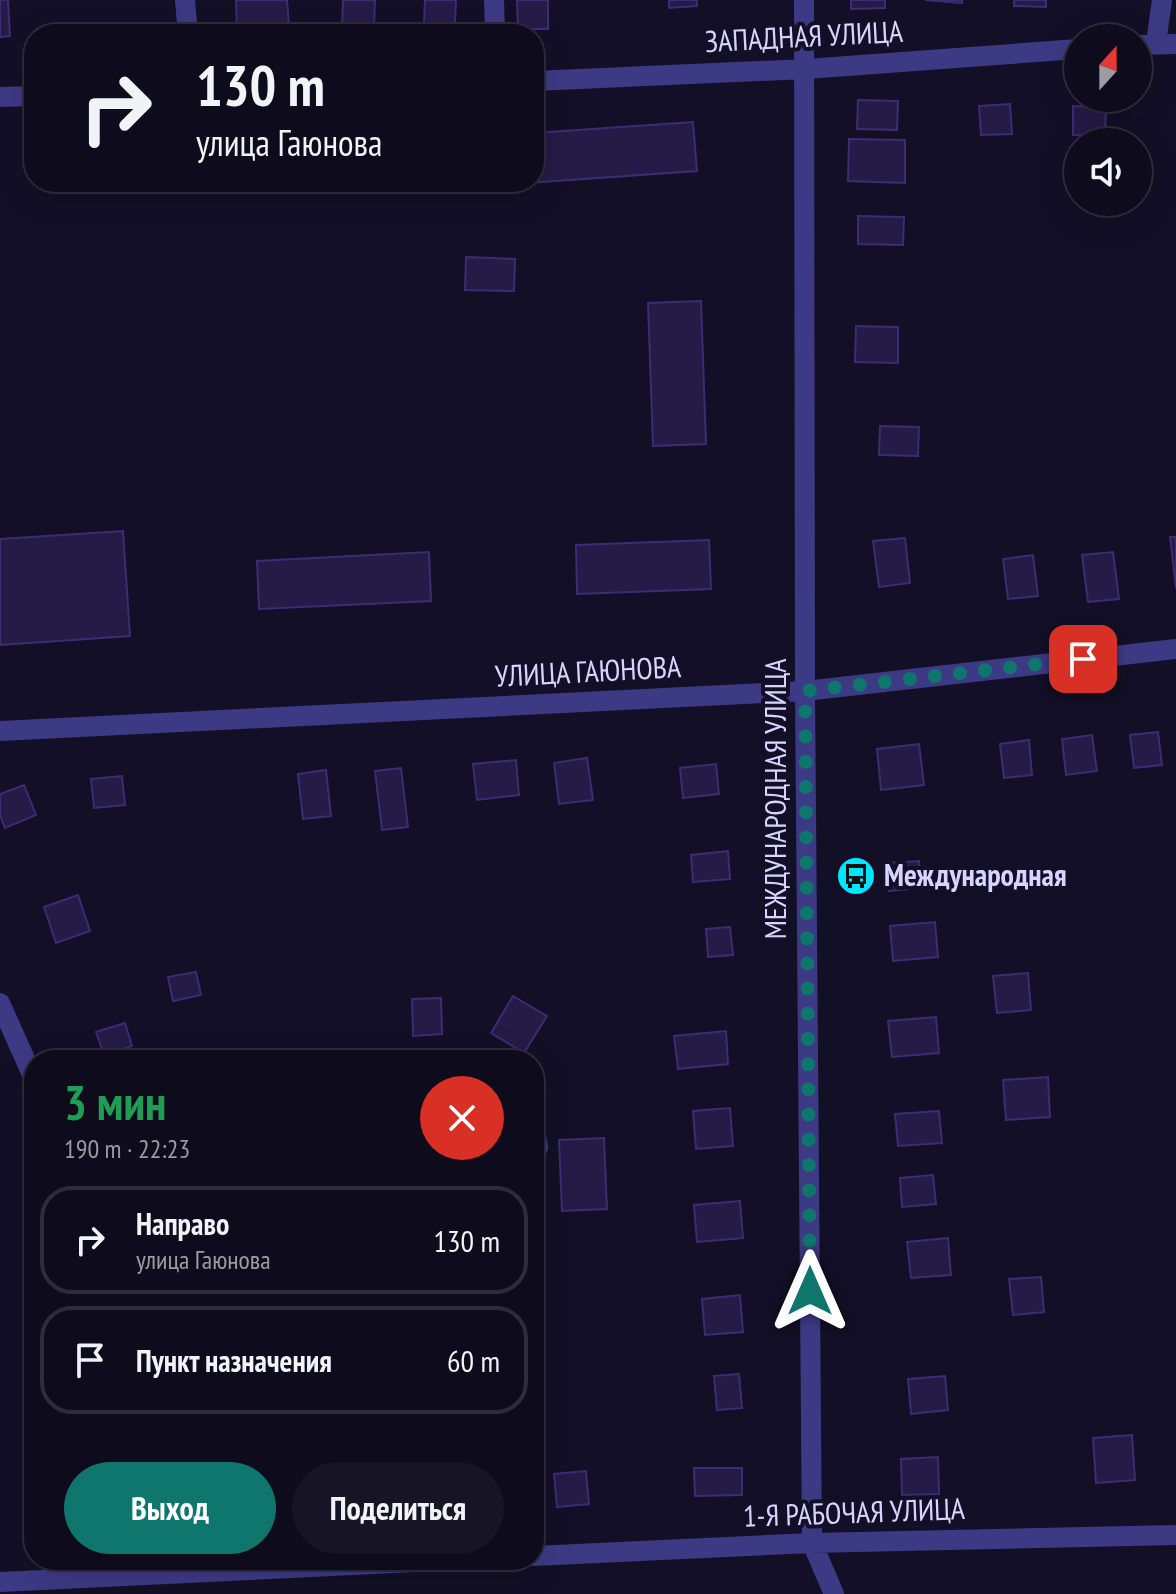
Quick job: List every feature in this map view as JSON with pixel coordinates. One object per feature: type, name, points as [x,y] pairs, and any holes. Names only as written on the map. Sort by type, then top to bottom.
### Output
[{"type":"street","points":[[185,0],[187,24]]},
{"type":"street","points":[[494,0],[495,24]]},
{"type":"street","name":"МЕЖДУНАРОДНАЯ УЛИЦА","points":[[804,0],[805,691],[812,1543],[834,1594]]},
{"type":"street","points":[[1157,44],[1162,0]]},
{"type":"street","name":"ЗАПАДНАЯ УЛИЦА","points":[[544,81],[806,69],[1064,50]]},
{"type":"street","points":[[0,97],[24,96]]},
{"type":"street","name":"УЛИЦА ГАЮНОВА","points":[[0,731],[805,691],[1176,649]]},
{"type":"street","points":[[0,1003],[24,1057]]},
{"type":"street","name":"1-Я РАБОЧАЯ УЛИЦА","points":[[544,1556],[812,1543],[1176,1535]]},
{"type":"street","points":[[0,1582],[177,1570]]},
{"type":"building","points":[[0,0],[8,0],[10,36],[0,37]]},
{"type":"building","points":[[236,0],[287,0],[289,24],[237,24]]},
{"type":"building","points":[[343,0],[375,0],[374,24],[342,24]]},
{"type":"building","points":[[425,0],[456,0],[455,23],[424,23]]},
{"type":"building","points":[[517,0],[548,0],[548,29],[544,29],[544,24],[518,24]]},
{"type":"building","points":[[669,0],[697,0],[697,6],[669,8]]},
{"type":"building","points":[[851,0],[885,0],[885,8],[851,9]]},
{"type":"building","points":[[925,0],[962,0],[962,3]]},
{"type":"building","points":[[1014,0],[1046,0],[1046,7],[1014,6]]},
{"type":"building","points":[[858,100],[898,101],[897,130],[857,129]]},
{"type":"building","points":[[1010,104],[1012,134],[981,135],[979,106]]},
{"type":"building","points":[[1073,112],[1106,112],[1105,128],[1073,128]]},
{"type":"building","points":[[693,122],[697,171],[544,182],[544,132]]},
{"type":"building","points":[[849,139],[905,140],[905,183],[848,181]]},
{"type":"building","points":[[858,216],[904,217],[903,245],[858,244]]},
{"type":"building","points":[[466,257],[515,259],[514,291],[465,290]]},
{"type":"building","points":[[701,301],[706,444],[653,446],[648,303]]},
{"type":"building","points":[[856,326],[898,327],[898,363],[855,362]]},
{"type":"building","points":[[880,426],[919,427],[918,456],[879,455]]},
{"type":"building","points":[[123,531],[130,636],[0,645],[0,539]]},
{"type":"building","points":[[1170,537],[1176,537],[1176,588]]},
{"type":"building","points":[[905,538],[910,583],[879,587],[873,541]]},
{"type":"building","points":[[709,540],[711,589],[577,594],[576,545]]},
{"type":"building","points":[[429,552],[431,601],[259,609],[257,561]]},
{"type":"building","points":[[1113,552],[1119,599],[1088,602],[1082,555]]},
{"type":"building","points":[[1033,555],[1038,596],[1008,599],[1003,559]]},
{"type":"building","points":[[1158,732],[1162,765],[1134,768],[1130,735]]},
{"type":"building","points":[[1092,735],[1097,771],[1066,775],[1062,739]]},
{"type":"building","points":[[1029,740],[1032,775],[1004,778],[1000,744]]},
{"type":"building","points":[[919,744],[924,785],[881,790],[877,749]]},
{"type":"building","points":[[587,758],[593,800],[559,804],[554,763]]},
{"type":"building","points":[[516,760],[519,795],[477,800],[473,764]]},
{"type":"building","points":[[716,764],[719,794],[683,798],[680,768]]},
{"type":"building","points":[[401,768],[408,827],[382,830],[375,771]]},
{"type":"building","points":[[326,770],[331,816],[303,819],[298,774]]},
{"type":"building","points":[[122,776],[125,805],[94,808],[91,779]]},
{"type":"building","points":[[24,785],[36,815],[5,828],[0,815],[0,794]]},
{"type":"building","points":[[728,851],[730,879],[693,882],[691,855]]},
{"type":"building","points":[[919,861],[921,888],[889,891],[887,863]]},
{"type":"building","points":[[78,895],[90,931],[56,943],[44,907]]},
{"type":"building","points":[[935,922],[938,957],[893,961],[890,926]]},
{"type":"building","points":[[730,927],[733,955],[708,957],[706,929]]},
{"type":"building","points":[[196,972],[201,995],[173,1001],[168,977]]},
{"type":"building","points":[[1028,973],[1031,1010],[997,1013],[993,976]]},
{"type":"building","points":[[513,996],[547,1016],[526,1050],[519,1050],[491,1033]]},
{"type":"building","points":[[441,998],[442,1034],[413,1036],[412,999]]},
{"type":"building","points":[[936,1017],[939,1053],[892,1057],[888,1021]]},
{"type":"building","points":[[125,1023],[132,1046],[102,1050],[96,1032]]},
{"type":"building","points":[[726,1031],[728,1064],[678,1069],[674,1036]]},
{"type":"building","points":[[1048,1077],[1050,1117],[1006,1120],[1003,1080]]},
{"type":"building","points":[[730,1108],[733,1146],[696,1149],[693,1111]]},
{"type":"building","points":[[939,1111],[942,1143],[898,1146],[895,1114]]},
{"type":"building","points":[[604,1138],[607,1209],[562,1211],[559,1140]]},
{"type":"building","points":[[933,1175],[936,1204],[902,1207],[900,1178]]},
{"type":"building","points":[[740,1201],[743,1238],[697,1242],[694,1205]]},
{"type":"building","points":[[948,1238],[951,1275],[911,1278],[907,1242]]},
{"type":"building","points":[[1041,1277],[1044,1312],[1013,1315],[1009,1279]]},
{"type":"building","points":[[740,1295],[743,1332],[705,1335],[702,1299]]},
{"type":"building","points":[[739,1374],[742,1408],[717,1410],[714,1376]]},
{"type":"building","points":[[945,1376],[948,1410],[911,1414],[908,1379]]},
{"type":"building","points":[[1132,1435],[1135,1480],[1096,1483],[1093,1438]]},
{"type":"building","points":[[938,1457],[939,1494],[902,1495],[901,1459]]},
{"type":"building","points":[[694,1468],[742,1468],[742,1495],[695,1496]]},
{"type":"building","points":[[586,1471],[589,1504],[557,1507],[554,1474]]},
{"type":"place","name":"Международная","points":[[856,876]]},
{"type":"route","points":[[810,1291],[805,691],[1083,659]]}]
